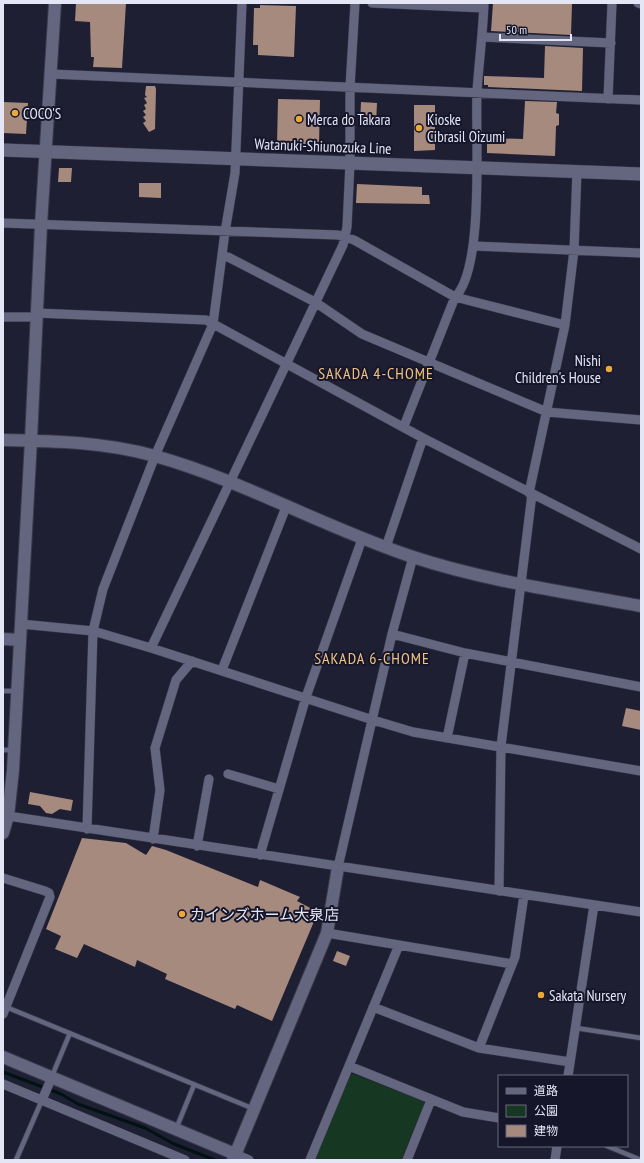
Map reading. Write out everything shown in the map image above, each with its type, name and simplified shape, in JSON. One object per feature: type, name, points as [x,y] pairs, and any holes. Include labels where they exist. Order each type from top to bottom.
[{"type":"main road","name":"Watanuki-Shiunozuka Line","points":[[3,150],[641,174]]},
{"type":"street","points":[[3,833],[8,816],[9,750],[17,691],[45,151],[56,3]]},
{"type":"street","points":[[87,829],[93,631],[103,589],[155,456],[213,324],[236,158],[242,3]]},
{"type":"street","points":[[151,648],[346,237],[350,163],[350,87],[355,3]]},
{"type":"street","points":[[372,3],[484,6],[477,92],[477,168],[474,246],[461,292],[455,297],[404,426]]},
{"type":"street","points":[[608,98],[612,3]]},
{"type":"street","points":[[482,37],[611,43]]},
{"type":"street","points":[[51,74],[641,100]]},
{"type":"street","points":[[499,891],[501,746],[531,493],[565,325],[574,250],[577,171]]},
{"type":"street","points":[[3,223],[346,237],[354,240],[455,297],[565,325]]},
{"type":"street","points":[[474,246],[641,253]]},
{"type":"street","points":[[223,257],[228,257],[315,302],[362,334],[430,361],[547,412],[641,420]]},
{"type":"street","points":[[3,317],[36,315],[206,320],[404,426],[422,438],[641,548]]},
{"type":"street","points":[[386,547],[422,438]]},
{"type":"street","points":[[3,440],[74,442],[104,445],[155,456],[230,482],[362,539],[413,557],[462,571],[521,584],[641,606]]},
{"type":"street","points":[[222,670],[286,507]]},
{"type":"street","points":[[260,855],[306,697],[362,539]]},
{"type":"street","points":[[234,1157],[327,934],[338,867],[392,634],[413,557]]},
{"type":"street","points":[[21,624],[93,631],[222,670],[372,720],[413,732],[641,771]]},
{"type":"street","points":[[392,634],[465,653],[641,687]]},
{"type":"street","points":[[3,639],[20,640]]},
{"type":"street","points":[[447,738],[465,653]]},
{"type":"street","points":[[153,839],[160,790],[155,748],[176,680],[192,661]]},
{"type":"street","points":[[228,774],[279,789]]},
{"type":"street","points":[[197,846],[209,778]]},
{"type":"street","points":[[8,816],[197,846],[641,912]]},
{"type":"street","points":[[3,878],[45,891],[50,894],[4,1010]]},
{"type":"street","points":[[479,1048],[512,964],[524,895]]},
{"type":"street","points":[[568,1075],[594,905]]},
{"type":"street","points":[[327,934],[512,964]]},
{"type":"street","points":[[310,1160],[399,945]]},
{"type":"street","points":[[373,1007],[479,1048],[570,1062]]},
{"type":"street","points":[[3,1057],[176,1129],[234,1157],[249,1160]]},
{"type":"street","points":[[349,1066],[464,1112],[498,1118]]},
{"type":"street","points":[[42,1100],[52,1077]]},
{"type":"street","points":[[3,1084],[185,1160]]},
{"type":"street","points":[[407,1160],[431,1100]]},
{"type":"street","points":[[555,1160],[557,1147]]},
{"type":"lane","points":[[3,691],[17,691]]},
{"type":"lane","points":[[4,1010],[70,1033],[254,1110]]},
{"type":"lane","points":[[576,1028],[641,1038]]},
{"type":"lane","points":[[52,1077],[70,1033]]},
{"type":"lane","points":[[176,1129],[194,1085]]},
{"type":"lane","points":[[16,1160],[42,1100]]},
{"type":"lane","points":[[609,1147],[641,1160]]},
{"type":"green space","points":[[353,1074],[423,1101],[424,1105],[401,1160],[315,1160],[350,1076]]},
{"type":"building","points":[[76,3],[126,3],[122,68],[93,67],[94,57],[91,57],[90,22],[75,21]]},
{"type":"building","points":[[493,3],[572,4],[571,35],[491,31]]},
{"type":"building","points":[[260,5],[296,6],[294,57],[258,55],[258,45],[253,45],[254,8],[260,8]]},
{"type":"building","points":[[545,46],[583,48],[582,91],[488,87],[488,85],[484,85],[484,76],[544,78]]},
{"type":"building","points":[[146,86],[155,86],[156,89],[155,129],[149,132],[143,123],[146,121],[143,117],[146,115],[143,111],[146,109],[144,105],[147,103],[144,98],[147,97],[145,95]]},
{"type":"building","points":[[278,99],[320,100],[319,145],[277,145]]},
{"type":"building","points":[[525,101],[557,102],[556,113],[559,114],[559,125],[556,126],[555,156],[487,153],[487,138],[523,139]]},
{"type":"building","points":[[3,102],[28,103],[26,134],[3,133]]},
{"type":"building","points":[[361,102],[377,103],[376,124],[374,124],[374,126],[360,124]]},
{"type":"building","points":[[414,105],[435,105],[435,150],[414,151]]},
{"type":"building","points":[[59,168],[72,168],[71,182],[58,182]]},
{"type":"building","points":[[139,183],[161,183],[161,198],[139,197]]},
{"type":"building","points":[[357,184],[422,187],[422,195],[429,195],[430,204],[356,203]]},
{"type":"building","points":[[626,708],[641,711],[641,730],[622,726]]},
{"type":"building","points":[[30,792],[73,800],[71,811],[60,809],[52,814],[46,813],[40,806],[28,804]]},
{"type":"building","points":[[82,838],[126,843],[146,855],[152,846],[166,850],[258,887],[260,880],[300,897],[297,901],[318,912],[272,1021],[237,1005],[235,1009],[165,979],[167,974],[137,960],[135,967],[84,944],[77,958],[55,949],[61,936],[46,929]]},
{"type":"building","points":[[337,951],[350,956],[346,966],[333,961]]},
{"type":"waterway","points":[[3,1072],[61,1094],[78,1104],[145,1128],[174,1144],[215,1160]]},
{"type":"place","name":"COCO'S","points":[[15,113]]},
{"type":"place","name":"Merca do Takara","points":[[299,119]]},
{"type":"place","name":"Kioske Cibrasil Oizumi","points":[[419,128]]},
{"type":"place","name":"Nishi Children's House","points":[[609,369]]},
{"type":"place","name":"カインズホーム大泉店","points":[[182,914]]},
{"type":"place","name":"Sakata Nursery","points":[[541,995]]},
{"type":"district","name":"SAKADA 4-CHOME","points":[[376,373]]},
{"type":"district","name":"SAKADA 6-CHOME","points":[[372,658]]}]
